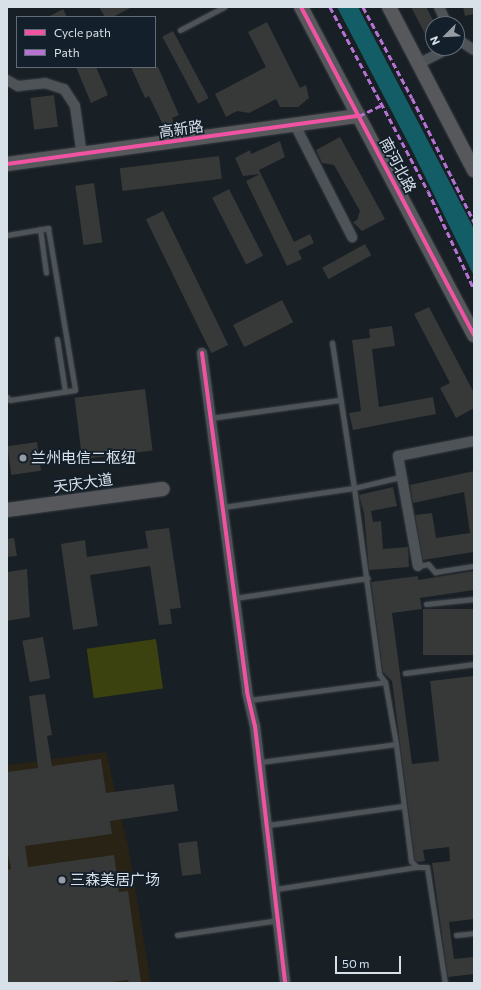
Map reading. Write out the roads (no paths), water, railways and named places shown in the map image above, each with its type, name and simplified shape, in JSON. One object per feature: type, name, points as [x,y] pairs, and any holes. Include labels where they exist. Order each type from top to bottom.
[{"type":"street","name":"南河北路","points":[[300,7],[474,335]]},
{"type":"street","points":[[389,7],[474,170]]},
{"type":"street","points":[[465,45],[474,50]]},
{"type":"street","points":[[418,64],[434,56]]},
{"type":"street","points":[[7,80],[18,86],[45,83],[64,90],[75,106],[82,156]]},
{"type":"street","name":"高新路","points":[[7,164],[82,156],[359,116]]},
{"type":"street","points":[[295,125],[352,237]]},
{"type":"street","points":[[202,353],[249,700],[260,762],[280,920],[285,983]]},
{"type":"street","points":[[418,566],[400,477],[398,456],[474,441]]},
{"type":"street","name":"天庆大道","points":[[7,510],[163,489]]},
{"type":"lane","points":[[180,30],[224,7]]},
{"type":"lane","points":[[7,235],[48,228],[75,390],[10,400],[7,397]]},
{"type":"lane","points":[[40,229],[46,273]]},
{"type":"lane","points":[[57,339],[65,391]]},
{"type":"lane","points":[[332,343],[339,400],[367,578],[379,674],[385,682],[396,744],[411,861],[417,867]]},
{"type":"lane","points":[[210,418],[339,400]]},
{"type":"lane","points":[[223,507],[354,488],[400,477]]},
{"type":"lane","points":[[418,566],[428,564],[435,572],[474,566]]},
{"type":"lane","points":[[235,598],[367,578]]},
{"type":"lane","points":[[426,604],[474,599]]},
{"type":"lane","points":[[405,673],[474,664]]},
{"type":"lane","points":[[249,700],[385,682]]},
{"type":"lane","points":[[260,762],[396,744]]},
{"type":"lane","points":[[268,825],[403,806]]},
{"type":"lane","points":[[276,889],[417,867],[427,867],[445,983]]},
{"type":"lane","points":[[177,936],[280,920]]},
{"type":"lane","points":[[456,935],[474,933]]},
{"type":"water","points":[[337,7],[358,7],[474,229],[474,276],[411,148]]},
{"type":"place","name":"兰州电信二枢纽","points":[[23,458]]},
{"type":"place","name":"三森美居广场","points":[[62,880]]}]
